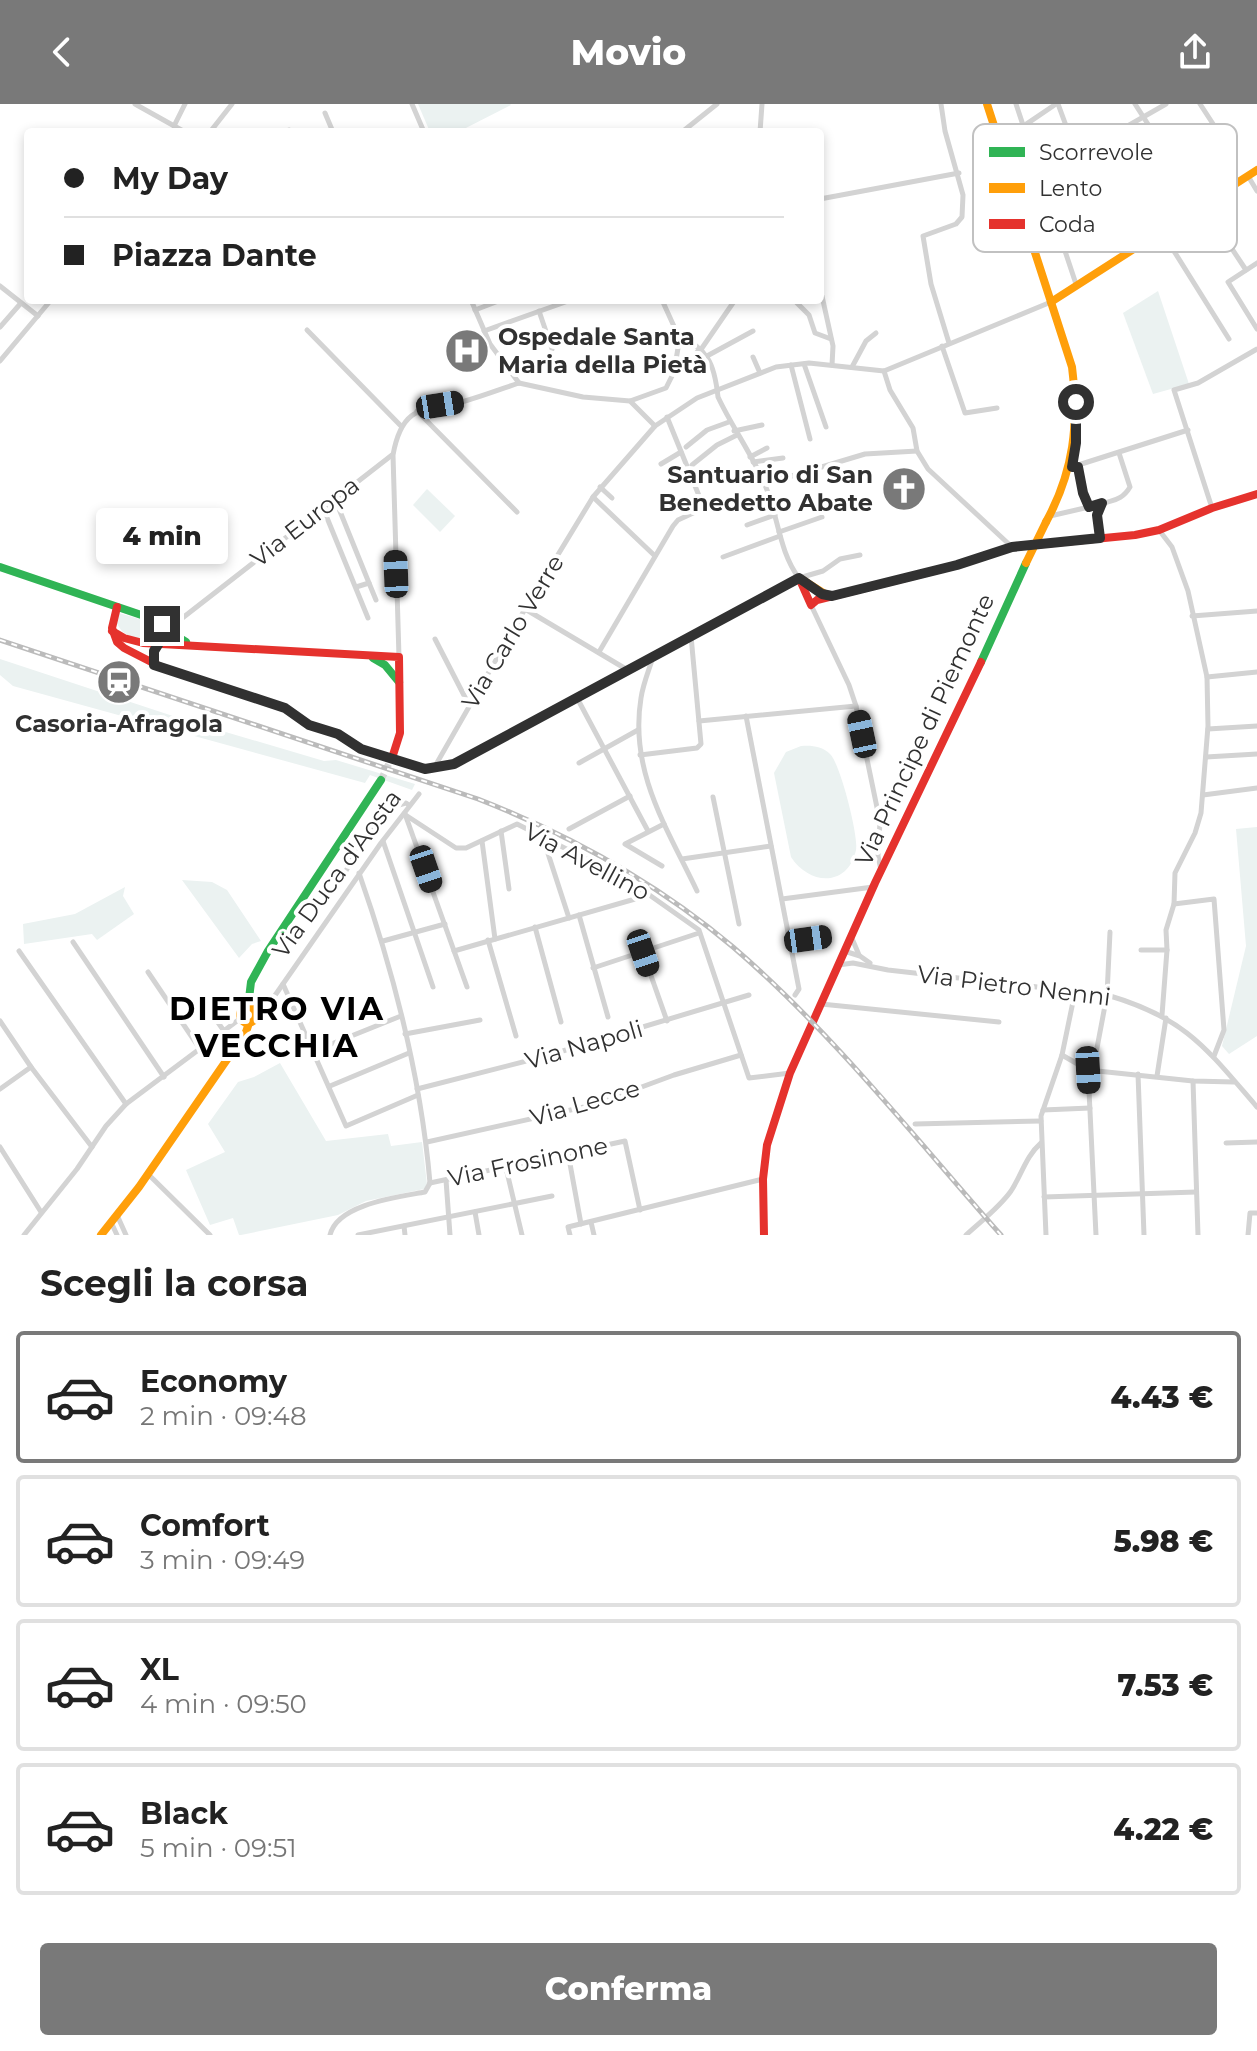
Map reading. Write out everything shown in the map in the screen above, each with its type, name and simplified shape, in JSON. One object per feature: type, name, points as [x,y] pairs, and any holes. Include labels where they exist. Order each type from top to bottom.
[{"type":"street","points":[[135,104],[178,128]]},
{"type":"street","points":[[174,126],[185,104]]},
{"type":"street","points":[[213,128],[232,104]]},
{"type":"street","points":[[412,104],[422,128]]},
{"type":"street","points":[[687,128],[717,104]]},
{"type":"street","points":[[760,128],[762,104]]},
{"type":"street","points":[[941,104],[945,131],[959,173],[963,195],[962,217],[956,224],[923,236],[931,284],[949,343]]},
{"type":"street","name":"Via Principe di Piemonte","points":[[987,104],[994,124]]},
{"type":"street","points":[[1016,104],[1021,124]]},
{"type":"street","points":[[1025,124],[1057,104],[1065,124]]},
{"type":"street","points":[[1135,104],[1148,124]]},
{"type":"street","points":[[1133,124],[1166,104]]},
{"type":"street","points":[[1200,104],[1213,124]]},
{"type":"street","points":[[325,113],[331,128]]},
{"type":"street","points":[[1237,183],[1257,170]]},
{"type":"street","points":[[824,198],[959,173]]},
{"type":"street","points":[[1248,176],[1257,191]]},
{"type":"street","name":"Via Principe di Piemonte","points":[[764,1235],[763,1179],[767,1145],[790,1073],[873,887],[953,725],[1026,563],[1075,467],[1072,367],[1035,252]]},
{"type":"street","points":[[1065,252],[1076,284]]},
{"type":"street","points":[[1012,547],[931,473],[917,451],[913,428],[890,390],[884,371],[1051,302],[1129,252]]},
{"type":"street","points":[[1175,252],[1229,339]]},
{"type":"street","points":[[1234,252],[1246,270]]},
{"type":"street","points":[[1257,263],[1228,282],[1257,329]]},
{"type":"street","points":[[0,286],[38,316]]},
{"type":"street","points":[[0,327],[21,303]]},
{"type":"street","points":[[0,361],[48,304]]},
{"type":"street","points":[[473,304],[490,344],[519,383]]},
{"type":"street","points":[[475,310],[491,304]]},
{"type":"street","points":[[484,331],[559,304]]},
{"type":"street","points":[[393,755],[400,733],[393,455],[401,426],[407,417],[417,411],[465,401],[519,383],[583,397],[630,401],[666,388],[674,372],[678,348],[677,333],[664,304]]},
{"type":"street","points":[[674,372],[702,348],[732,304]]},
{"type":"street","points":[[798,304],[809,315],[815,333],[831,339]]},
{"type":"street","points":[[824,304],[831,339],[832,365]]},
{"type":"street","points":[[539,311],[552,349]]},
{"type":"street","points":[[307,330],[401,426]]},
{"type":"street","points":[[707,356],[753,331]]},
{"type":"street","points":[[677,333],[702,348],[707,356],[729,422],[765,484],[794,571],[813,597],[849,685],[876,800],[881,870]]},
{"type":"street","points":[[852,367],[866,341],[876,333]]},
{"type":"street","points":[[942,346],[965,413],[997,408]]},
{"type":"street","points":[[1212,508],[1174,390],[1198,383],[1257,349]]},
{"type":"street","points":[[753,357],[760,373]]},
{"type":"street","points":[[804,364],[826,427]]},
{"type":"street","points":[[791,365],[810,439]]},
{"type":"street","name":"Via Carlo Verre","points":[[434,769],[593,497],[655,426],[717,390],[791,365],[832,365],[884,371]]},
{"type":"street","points":[[630,401],[655,426]]},
{"type":"street","points":[[417,411],[517,512]]},
{"type":"street","points":[[599,652],[678,520],[704,508],[684,450],[667,417]]},
{"type":"street","points":[[661,464],[684,450],[707,430],[729,422]]},
{"type":"street","points":[[676,483],[706,453],[736,433],[762,425]]},
{"type":"street","points":[[1089,507],[1075,467],[1188,430]]},
{"type":"street","points":[[751,460],[767,448]]},
{"type":"street","points":[[765,484],[865,454],[917,451]]},
{"type":"street","points":[[1048,519],[1102,503],[1129,490],[1119,453]]},
{"type":"street","name":"Via Europa","points":[[164,628],[393,455]]},
{"type":"street","points":[[751,460],[783,458]]},
{"type":"street","points":[[600,487],[612,498]]},
{"type":"street","points":[[813,597],[832,596],[957,565],[1012,547],[1159,530],[1257,494]]},
{"type":"street","points":[[593,497],[655,556]]},
{"type":"street","points":[[335,499],[376,600]]},
{"type":"street","points":[[1100,538],[1097,515],[1102,503]]},
{"type":"street","points":[[323,508],[368,618]]},
{"type":"street","points":[[747,525],[775,515]]},
{"type":"street","points":[[723,557],[822,517]]},
{"type":"street","points":[[1157,1076],[1164,1017],[1166,930],[1174,904],[1175,873],[1195,833],[1203,795],[1208,729],[1207,677],[1180,563],[1159,530]]},
{"type":"street","points":[[117,607],[112,631],[121,647],[154,665],[285,708],[309,725],[338,734],[361,749],[434,769],[454,764],[799,578],[823,571],[840,559],[860,555]]},
{"type":"street","points":[[0,567],[117,607],[195,645]]},
{"type":"street","points":[[356,587],[369,583]]},
{"type":"street","points":[[525,609],[627,670]]},
{"type":"street","points":[[1192,616],[1257,611]]},
{"type":"street","points":[[154,665],[152,657],[164,628]]},
{"type":"street","points":[[112,631],[135,642],[157,644],[399,657]]},
{"type":"street","points":[[640,755],[699,747],[701,744],[691,636]]},
{"type":"street","points":[[435,639],[469,705]]},
{"type":"street","points":[[375,657],[387,654],[398,645]]},
{"type":"street","points":[[375,657],[399,683]]},
{"type":"street","points":[[653,657],[641,697],[640,755],[648,789],[697,891]]},
{"type":"street","points":[[1207,677],[1257,672]]},
{"type":"street","points":[[576,696],[648,831]]},
{"type":"street","points":[[699,721],[856,706]]},
{"type":"street","points":[[746,716],[791,942],[799,989],[795,995]]},
{"type":"street","points":[[1208,729],[1257,726]]},
{"type":"street","points":[[579,763],[639,729]]},
{"type":"street","points":[[1206,757],[1257,754]]},
{"type":"street","points":[[252,1010],[251,982],[268,951],[381,780]]},
{"type":"street","points":[[1203,795],[1257,788]]},
{"type":"street","name":"Via Duca d'Aosta","points":[[101,1235],[148,1174],[246,1032],[241,1011],[269,1004],[359,873],[419,794]]},
{"type":"street","points":[[569,829],[630,796]]},
{"type":"street","points":[[713,797],[739,924]]},
{"type":"street","points":[[300,904],[317,904],[331,892],[346,873],[368,830],[394,807],[409,805]]},
{"type":"street","points":[[404,814],[467,987]]},
{"type":"street","name":"Via Avellino","points":[[404,814],[456,848],[466,848],[517,824],[593,861],[650,895],[699,933]]},
{"type":"street","points":[[662,866],[625,844],[664,824]]},
{"type":"street","points":[[501,831],[509,889]]},
{"type":"street","points":[[542,835],[569,918]]},
{"type":"street","points":[[880,840],[885,845],[894,845]]},
{"type":"street","points":[[383,841],[433,987]]},
{"type":"street","points":[[482,841],[492,940],[516,1036]]},
{"type":"street","points":[[682,859],[771,846]]},
{"type":"street","points":[[359,873],[383,941],[401,1016],[427,1142],[430,1183]]},
{"type":"street","points":[[782,899],[873,887]]},
{"type":"street","points":[[454,951],[650,895]]},
{"type":"street","points":[[1174,904],[1214,899],[1224,1030],[1214,1056]]},
{"type":"street","points":[[579,915],[608,1017]]},
{"type":"street","points":[[383,941],[445,924]]},
{"type":"street","points":[[535,927],[561,1022]]},
{"type":"street","points":[[1096,1235],[1090,1069],[1107,995],[1110,932]]},
{"type":"street","points":[[593,968],[699,933],[749,1078],[790,1073]]},
{"type":"street","points":[[851,936],[860,956]]},
{"type":"street","points":[[791,942],[825,937]]},
{"type":"street","points":[[73,942],[164,1077]]},
{"type":"street","points":[[1141,950],[1167,950]]},
{"type":"street","points":[[19,951],[126,1104]]},
{"type":"street","points":[[844,951],[860,956],[874,966]]},
{"type":"street","points":[[643,953],[667,1021]]},
{"type":"street","name":"Via Pietro Nenni","points":[[838,965],[853,963],[963,980],[1107,995],[1164,1017],[1198,1041],[1257,1107]]},
{"type":"street","points":[[148,972],[200,1049]]},
{"type":"street","points":[[283,984],[330,1086],[409,1053]]},
{"type":"street","points":[[1046,1235],[1041,1121],[1062,1055],[1075,992]]},
{"type":"street","name":"Via Napoli","points":[[330,1086],[346,1126],[417,1092],[749,995]]},
{"type":"street","points":[[205,1004],[224,1031]]},
{"type":"street","points":[[820,1004],[999,1022]]},
{"type":"street","name":"Via Duca d'Aosta","points":[[245,1020],[255,1018],[252,1010]]},
{"type":"street","points":[[314,1051],[401,1016]]},
{"type":"street","points":[[24,1235],[126,1104],[224,1031],[245,1020]]},
{"type":"street","points":[[405,1034],[480,1020]]},
{"type":"street","points":[[0,1021],[3,1034],[92,1147]]},
{"type":"street","name":"Via Lecce","points":[[427,1142],[584,1107],[741,1055]]},
{"type":"street","points":[[1062,1055],[1090,1069],[1193,1081],[1235,1082]]},
{"type":"street","points":[[0,1089],[31,1067]]},
{"type":"street","points":[[1138,1074],[1144,1235]]},
{"type":"street","points":[[1193,1081],[1198,1235]]},
{"type":"street","points":[[1043,1110],[1090,1108]]},
{"type":"street","points":[[915,1124],[1041,1121]]},
{"type":"street","name":"Via Frosinone","points":[[330,1235],[337,1222],[357,1209],[425,1192],[430,1183],[625,1141],[640,1210]]},
{"type":"street","points":[[966,1235],[1003,1200],[1028,1155],[1042,1142]]},
{"type":"street","points":[[1226,1143],[1257,1142]]},
{"type":"street","points":[[0,1147],[41,1212]]},
{"type":"street","points":[[568,1153],[581,1224]]},
{"type":"street","points":[[506,1168],[522,1235]]},
{"type":"street","points":[[148,1174],[210,1235]]},
{"type":"street","points":[[570,1235],[568,1227],[763,1179]]},
{"type":"street","points":[[446,1180],[450,1235]]},
{"type":"street","points":[[1044,1197],[1196,1192]]},
{"type":"street","points":[[358,1235],[552,1196]]},
{"type":"street","points":[[475,1212],[479,1235]]},
{"type":"street","points":[[1248,1235],[1253,1213]]},
{"type":"street","points":[[114,1218],[117,1235]]},
{"type":"street","points":[[114,1218],[126,1235]]},
{"type":"street","points":[[591,1222],[594,1235]]},
{"type":"street","points":[[404,1226],[405,1235]]},
{"type":"shaded area","points":[[418,104],[511,105],[466,128],[428,128]]},
{"type":"shaded area","points":[[1158,291],[1189,384],[1153,394],[1123,313]]},
{"type":"shaded area","points":[[427,489],[455,516],[440,532],[413,505]]},
{"type":"shaded area","points":[[119,613],[153,623],[155,634],[147,639],[128,635],[116,621]]},
{"type":"shaded area","points":[[0,659],[185,720],[415,784],[412,790],[370,775],[365,783],[13,686],[0,675]]},
{"type":"shaded area","points":[[801,746],[824,749],[830,754],[848,800],[856,850],[852,862],[837,876],[818,877],[808,873],[791,857],[774,773],[786,752]]},
{"type":"shaded area","points":[[1257,827],[1257,1036],[1229,1054],[1222,1046],[1246,946],[1236,829]]},
{"type":"shaded area","points":[[182,880],[212,882],[227,890],[261,941],[252,944],[239,958]]},
{"type":"shaded area","points":[[125,887],[123,896],[134,914],[97,940],[92,934],[24,944],[23,924],[75,914]]},
{"type":"shaded area","points":[[280,1063],[326,1141],[388,1134],[391,1146],[422,1142],[427,1184],[424,1189],[366,1201],[338,1215],[241,1235],[233,1218],[210,1225],[186,1170],[225,1152],[208,1124],[238,1082]]},
{"type":"tunnel","points":[[381,780],[393,755]]},
{"type":"railway","points":[[0,640],[478,799],[546,828],[612,862],[704,924],[769,979],[872,1086],[1001,1235]]},
{"type":"traffic: fast","points":[[981,662],[1026,563]]},
{"type":"traffic: fast","points":[[0,567],[159,621],[186,642]]},
{"type":"traffic: fast","points":[[154,665],[154,651],[167,630]]},
{"type":"traffic: fast","points":[[373,658],[385,665],[399,682]]},
{"type":"traffic: fast","points":[[248,1007],[251,982],[268,951],[381,780]]},
{"type":"traffic: slow","points":[[987,104],[993,124]]},
{"type":"traffic: slow","points":[[1237,183],[1257,170]]},
{"type":"traffic: slow","points":[[1035,252],[1072,367],[1075,408],[1068,466],[1046,522]]},
{"type":"traffic: slow","points":[[1051,302],[1129,252]]},
{"type":"traffic: slow","points":[[1026,563],[1046,522]]},
{"type":"traffic: slow","points":[[801,579],[828,596]]},
{"type":"traffic: slow","points":[[379,755],[406,763]]},
{"type":"traffic: slow","points":[[248,1007],[256,1015],[248,1023],[240,1015],[248,1007]]},
{"type":"traffic: slow","points":[[101,1235],[139,1187],[246,1032],[249,1023]]},
{"type":"traffic: jam","points":[[799,578],[811,605],[817,600],[957,565],[1012,547],[1159,530],[1257,494]]},
{"type":"traffic: jam","points":[[406,763],[425,769],[454,764],[799,578]]},
{"type":"traffic: jam","points":[[117,607],[112,628],[117,642],[124,648],[161,667],[285,708],[309,725],[338,734],[361,749],[379,755]]},
{"type":"traffic: jam","points":[[112,631],[143,643],[399,657],[400,733],[393,755]]},
{"type":"traffic: jam","points":[[764,1235],[763,1179],[767,1145],[790,1073],[875,883],[981,662]]},
{"type":"place","name":"Ospedale Santa Maria della Pietà","points":[[467,351]]},
{"type":"place","name":"Santuario di San Benedetto Abate","points":[[904,489]]},
{"type":"place","name":"Casoria-Afragola","points":[[119,682]]},
{"type":"district","name":"DIETRO VIA VECCHIA","points":[[277,1028]]},
{"type":"route","points":[[162,624],[167,630],[154,651],[154,665],[285,708],[309,725],[338,734],[361,749],[425,769],[442,768],[799,578],[822,594],[832,596],[957,565],[1012,547],[1100,538],[1097,515],[1102,503],[1089,507],[1078,467],[1072,467],[1076,443],[1076,402]]}]
